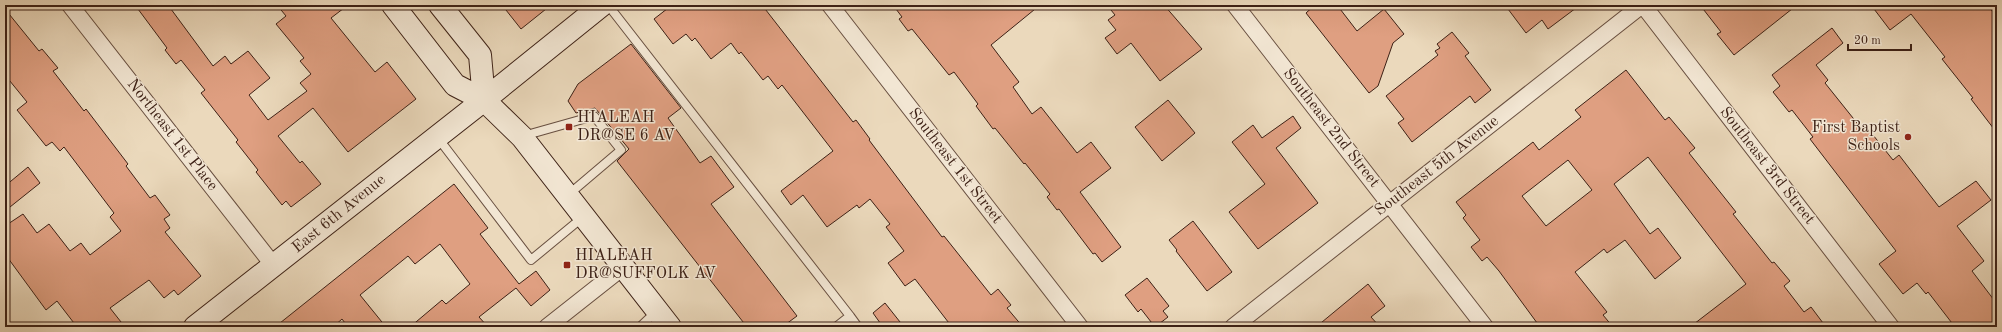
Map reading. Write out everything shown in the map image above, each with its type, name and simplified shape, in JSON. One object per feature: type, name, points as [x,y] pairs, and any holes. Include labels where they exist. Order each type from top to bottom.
[{"type":"main road","points":[[393,5],[455,85],[484,100],[522,137],[664,319]]},
{"type":"main road","points":[[440,5],[480,55],[484,100]]},
{"type":"main road","name":"East 6th Avenue","points":[[195,327],[274,266],[436,136],[484,100],[602,5]]},
{"type":"street","name":"Northeast 1st Place","points":[[70,5],[274,266]]},
{"type":"street","name":"Southeast 1st Street","points":[[830,5],[1080,327]]},
{"type":"street","name":"Southeast 2nd Street","points":[[1235,5],[1485,327]]},
{"type":"street","name":"Southeast 5th Avenue","points":[[1233,327],[1643,5]]},
{"type":"street","name":"Southeast 3rd Street","points":[[1643,5],[1891,327]]},
{"type":"street","points":[[547,327],[623,267]]},
{"type":"lane","points":[[608,5],[858,327]]},
{"type":"lane","points":[[522,137],[594,116],[621,150],[568,196]]},
{"type":"lane","points":[[436,136],[531,260],[584,217]]},
{"type":"lane","points":[[836,327],[850,316]]},
{"type":"lane","points":[[640,327],[664,319]]},
{"type":"building","points":[[135,5],[168,5],[213,66],[225,56],[231,64],[248,51],[270,78],[249,95],[268,120],[307,91],[300,83],[311,74],[300,61],[304,58],[276,24],[286,16],[277,5],[348,5],[331,18],[375,72],[387,62],[416,99],[348,152],[313,108],[278,136],[300,163],[302,161],[321,184],[291,207],[286,201],[282,205],[256,172],[258,170],[236,142],[238,140],[201,93],[205,90],[181,60],[176,64],[165,50],[167,48]]},
{"type":"building","points":[[502,5],[551,5],[521,29]]},
{"type":"building","points":[[672,5],[762,5],[853,122],[856,120],[870,139],[869,140],[942,237],[944,236],[991,295],[998,289],[1011,305],[1007,308],[1023,327],[952,327],[915,279],[905,286],[888,263],[904,251],[886,227],[890,224],[870,199],[859,208],[857,205],[827,227],[803,195],[791,205],[781,191],[833,151],[782,85],[778,89],[768,76],[763,80],[741,52],[739,54],[731,43],[711,59],[695,38],[692,41],[686,34],[673,44],[654,19]]},
{"type":"building","points":[[893,5],[1040,5],[991,45],[1019,82],[1013,87],[1032,114],[1041,107],[1077,153],[1091,142],[1111,168],[1080,192],[1121,247],[1102,262],[1095,253],[1093,254],[1059,209],[1057,210],[1047,197],[1050,194],[995,128],[993,129],[976,106],[978,104],[954,72],[949,75],[912,29],[908,31],[899,19],[902,17]]},
{"type":"building","points":[[1107,5],[1164,5],[1202,49],[1160,81],[1131,43],[1117,54],[1105,38],[1116,30],[1108,20],[1115,15]]},
{"type":"building","points":[[1315,5],[1337,5],[1357,31],[1384,9],[1404,34],[1393,43],[1378,86],[1369,93],[1306,13]]},
{"type":"building","points":[[1505,5],[1580,5],[1548,29],[1542,20],[1526,33]]},
{"type":"building","points":[[1700,5],[1797,5],[1734,55],[1717,34],[1721,32]]},
{"type":"building","points":[[1871,5],[1987,5],[1997,17],[1997,133],[1971,99],[1973,98],[1942,59],[1945,57],[1911,14],[1890,30]]},
{"type":"building","points":[[5,9],[39,51],[42,49],[58,68],[53,71],[84,111],[86,109],[128,164],[126,166],[150,198],[155,195],[170,215],[164,219],[170,228],[165,232],[201,276],[178,295],[174,290],[164,298],[149,280],[110,308],[125,327],[77,327],[57,301],[46,310],[5,254],[5,226],[23,214],[37,233],[49,224],[70,251],[81,243],[90,255],[121,231],[110,217],[114,213],[64,147],[60,151],[52,142],[46,146],[17,110],[27,102],[5,75]]},
{"type":"building","points":[[1832,28],[1843,43],[1816,65],[1828,80],[1825,83],[1861,128],[1865,125],[1893,160],[1899,155],[1939,207],[1976,181],[1991,200],[1957,226],[1984,261],[1972,271],[1997,304],[1997,327],[1955,327],[1928,292],[1926,294],[1917,283],[1903,294],[1879,264],[1896,251],[1810,139],[1813,137],[1792,110],[1789,112],[1773,92],[1780,86],[1772,75]]},
{"type":"building","points":[[1452,32],[1469,53],[1465,56],[1491,90],[1475,103],[1470,96],[1412,142],[1398,123],[1404,119],[1386,96],[1438,55],[1435,51],[1440,48],[1437,44]]},
{"type":"building","points":[[631,44],[681,108],[668,118],[700,163],[711,156],[734,187],[711,204],[797,316],[782,327],[747,327],[617,161],[629,149],[595,108],[576,113],[568,101],[578,84]]},
{"type":"building","points":[[1626,70],[1665,120],[1669,117],[1695,148],[1689,153],[1736,212],[1733,214],[1772,263],[1774,262],[1790,281],[1784,286],[1804,312],[1811,307],[1826,327],[1690,327],[1746,284],[1648,157],[1614,184],[1650,234],[1658,228],[1681,258],[1655,279],[1625,240],[1607,253],[1604,249],[1575,272],[1607,312],[1603,315],[1613,327],[1540,327],[1487,257],[1482,261],[1471,247],[1480,240],[1463,218],[1466,215],[1456,202],[1533,142],[1539,150],[1581,117],[1575,110]],"holes":[[[1568,160],[1592,190],[1546,226],[1522,196]]]},
{"type":"building","points":[[1168,100],[1195,133],[1162,161],[1135,127]]},
{"type":"building","points":[[1293,116],[1301,128],[1276,148],[1318,203],[1258,249],[1229,212],[1265,184],[1232,142],[1253,125],[1262,138]]},
{"type":"building","points":[[28,167],[40,183],[5,211],[5,186]]},
{"type":"building","points":[[454,184],[488,228],[480,234],[519,284],[536,271],[550,290],[531,306],[516,288],[479,317],[488,327],[410,327],[442,300],[446,304],[470,284],[440,244],[415,264],[408,256],[360,295],[386,327],[348,327],[342,319],[333,327],[275,327]]},
{"type":"building","points":[[1193,221],[1232,272],[1207,291],[1169,240]]},
{"type":"building","points":[[1147,278],[1169,306],[1163,311],[1168,317],[1155,327],[1141,309],[1138,312],[1125,295]]},
{"type":"building","points":[[1368,284],[1385,306],[1371,317],[1380,327],[1316,327]]},
{"type":"building","points":[[885,303],[904,327],[883,327],[873,313]]},
{"type":"place","name":"HIALEAH DR@SE 6 AV","points":[[569,127]]},
{"type":"place","name":"First Baptist Schools","points":[[1908,137]]},
{"type":"place","name":"HIALEAH DR@SUFFOLK AV","points":[[567,265]]}]
